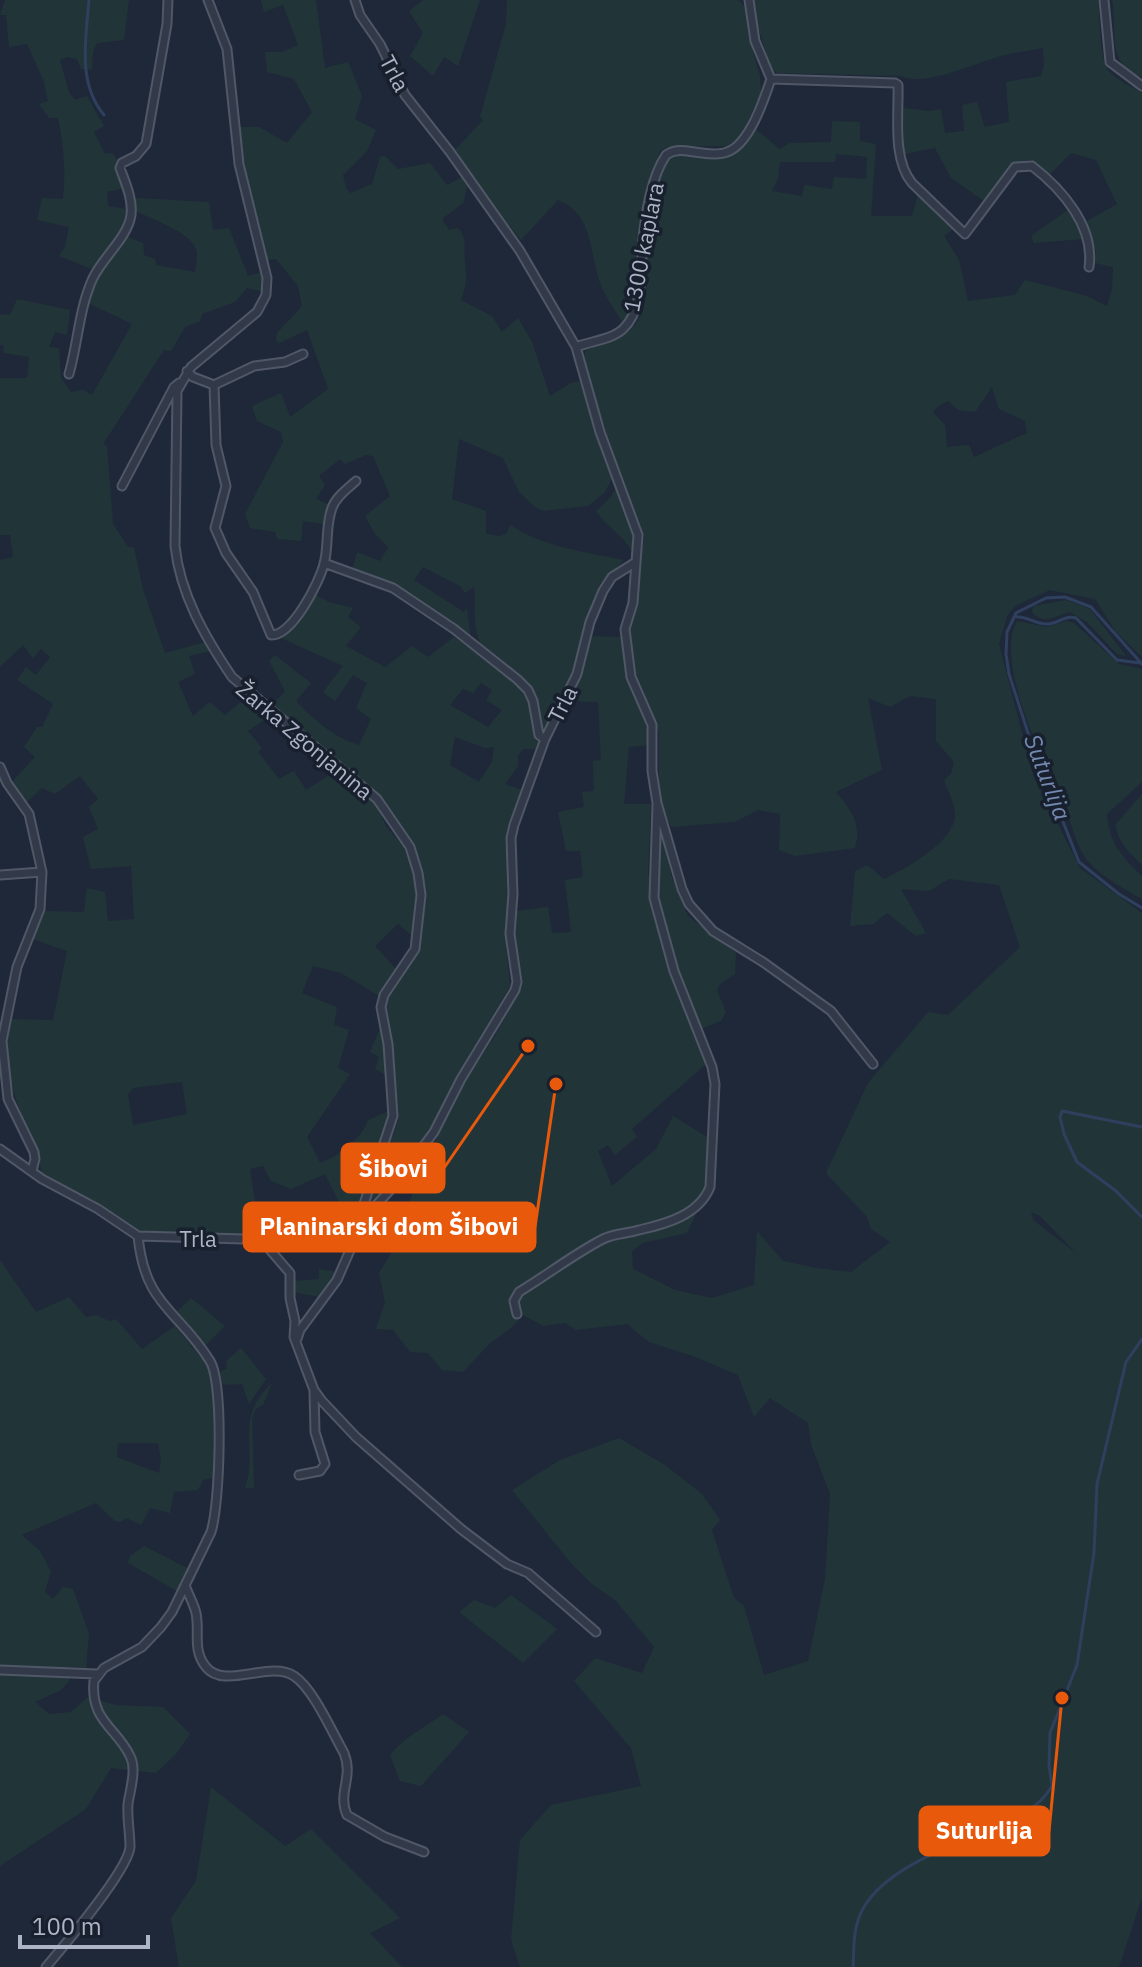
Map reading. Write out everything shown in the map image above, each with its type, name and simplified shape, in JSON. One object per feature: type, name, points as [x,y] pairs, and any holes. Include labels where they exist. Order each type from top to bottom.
[{"type":"street","points":[[69,374],[89,288],[131,216],[120,165],[136,156],[146,144],[167,24],[168,0]]},
{"type":"street","name":"Žarka Zgonjanina","points":[[208,0],[227,49],[239,164],[267,286],[257,312],[187,371],[181,382],[176,403],[175,546],[180,576],[215,651],[238,684],[377,799],[410,847],[421,895],[415,949],[384,995],[381,1007],[388,1044],[393,1116],[358,1222],[358,1232],[337,1280],[300,1330],[296,1342]]},
{"type":"street","name":"Trla","points":[[138,1236],[215,1237],[284,1246],[313,1241],[358,1222],[392,1188],[434,1132],[461,1079],[515,990],[517,982],[510,946],[513,894],[511,838],[545,739],[577,674],[590,622],[603,591],[612,577],[636,562],[638,535],[600,432],[576,347],[520,251],[405,95],[380,44],[360,15],[355,0]]},
{"type":"street","points":[[749,0],[755,41],[771,79],[898,85],[901,161],[905,174],[965,234],[1015,167],[1032,166],[1046,177],[1080,220],[1090,246],[1089,267]]},
{"type":"street","points":[[1104,0],[1110,62],[1142,86]]},
{"type":"street","name":"1300 kaplara","points":[[576,347],[610,336],[630,321],[639,293],[643,236],[654,182],[666,155],[678,150],[705,153],[730,151],[749,130],[771,79]]},
{"type":"street","points":[[187,371],[193,377],[214,385],[254,366],[285,362],[303,354]]},
{"type":"street","points":[[122,486],[137,452],[174,387],[181,382]]},
{"type":"street","points":[[214,385],[216,445],[226,486],[215,528],[226,553],[253,592],[271,635],[282,632],[300,611],[324,563],[331,509],[356,481]]},
{"type":"street","points":[[636,562],[633,603],[625,629],[631,677],[652,725],[652,771],[657,803],[682,889],[695,914],[713,931],[831,1011],[873,1064]]},
{"type":"street","points":[[324,563],[393,588],[454,629],[507,671],[528,690],[539,735],[545,739]]},
{"type":"street","points":[[0,767],[29,814],[42,872],[40,909],[17,967],[2,1041],[8,1099],[34,1152],[32,1171]]},
{"type":"street","points":[[517,1314],[514,1301],[519,1292],[617,1233],[638,1231],[696,1209],[705,1201],[710,1187],[715,1084],[712,1067],[674,971],[654,898],[657,803]]},
{"type":"street","points":[[0,875],[42,872]]},
{"type":"street","points":[[0,1149],[138,1236],[141,1261],[150,1287],[207,1356],[217,1380],[219,1399],[215,1519],[172,1612],[148,1642],[97,1674],[0,1670]]},
{"type":"street","points":[[265,1244],[290,1273],[296,1342],[314,1390],[322,1401],[356,1437],[461,1529],[507,1564],[528,1573],[596,1632]]},
{"type":"street","points":[[299,1475],[320,1471],[325,1464],[315,1432],[314,1390]]},
{"type":"street","points":[[185,1585],[196,1614],[197,1645],[210,1672],[222,1676],[283,1671],[293,1675],[304,1685],[349,1765],[343,1799],[347,1815],[385,1837],[424,1852]]},
{"type":"street","points":[[46,1967],[107,1889],[130,1849],[128,1806],[132,1758],[105,1726],[94,1695],[97,1674]]},
{"type":"green space","points":[[5,0],[129,0],[124,40],[97,43],[93,51],[92,70],[81,69],[77,59],[67,57],[60,60],[69,92],[75,100],[87,96],[104,126],[94,132],[105,154],[112,153],[119,162],[115,165],[123,188],[107,192],[108,206],[127,209],[120,233],[92,269],[59,256],[65,247],[69,227],[37,220],[42,198],[63,199],[62,139],[58,118],[49,118],[39,104],[48,101],[43,79],[27,44],[9,47],[6,15],[0,15]]},
{"type":"green space","points":[[261,0],[316,0],[325,68],[348,62],[362,96],[355,119],[376,130],[367,151],[343,175],[350,193],[372,184],[380,157],[385,156],[398,169],[430,163],[447,185],[462,177],[467,187],[463,203],[442,219],[449,230],[458,228],[464,240],[466,280],[461,300],[492,316],[502,332],[518,318],[532,342],[550,396],[580,381],[612,478],[605,492],[588,506],[543,511],[519,492],[503,458],[459,439],[452,499],[486,511],[486,534],[506,534],[510,525],[551,544],[624,560],[600,584],[586,622],[573,674],[542,733],[536,696],[531,686],[482,647],[476,625],[474,587],[465,593],[460,586],[423,567],[414,580],[464,612],[467,608],[471,640],[394,583],[352,571],[357,552],[380,561],[388,547],[375,534],[365,516],[390,496],[373,456],[366,455],[345,464],[340,459],[319,476],[325,485],[316,499],[330,505],[323,524],[303,521],[301,541],[277,539],[275,532],[250,528],[245,514],[283,442],[281,432],[257,421],[252,406],[281,393],[290,417],[328,389],[307,330],[279,343],[276,340],[277,333],[302,306],[298,286],[276,259],[267,260],[254,222],[239,127],[259,127],[287,143],[312,112],[294,79],[267,72],[265,52],[282,52],[298,45],[283,5],[264,12]]},
{"type":"green space","points":[[423,0],[480,0],[458,66],[444,57],[433,76],[410,56],[423,33],[409,11]]},
{"type":"green space","points":[[507,0],[738,0],[745,7],[761,94],[740,137],[727,146],[667,147],[660,151],[647,191],[633,293],[622,322],[598,278],[585,227],[571,207],[558,200],[521,240],[483,194],[455,150],[483,120],[480,117],[506,24]]},
{"type":"green space","points":[[753,0],[1098,0],[1106,65],[1116,77],[1142,93],[1142,657],[1116,632],[1095,599],[1050,590],[1015,606],[1007,616],[999,644],[1033,775],[1080,868],[1142,913],[1142,1897],[1119,1967],[520,1967],[511,1940],[520,1840],[551,1805],[641,1786],[631,1748],[574,1681],[595,1658],[642,1673],[654,1647],[615,1600],[593,1585],[570,1562],[512,1490],[560,1460],[619,1438],[665,1465],[702,1494],[720,1520],[712,1530],[734,1598],[744,1606],[764,1675],[808,1661],[825,1579],[830,1494],[811,1444],[808,1423],[770,1398],[754,1417],[738,1375],[649,1342],[627,1324],[576,1330],[565,1323],[543,1326],[523,1315],[463,1372],[442,1370],[428,1353],[410,1352],[393,1330],[376,1329],[385,1302],[379,1273],[398,1242],[402,1218],[441,1129],[470,1073],[520,990],[514,942],[517,911],[548,907],[552,933],[571,932],[565,880],[583,877],[580,851],[566,851],[558,812],[584,807],[582,792],[594,791],[593,761],[601,760],[598,702],[568,701],[585,664],[592,636],[623,637],[628,677],[645,721],[649,745],[629,747],[624,804],[651,804],[648,871],[652,899],[670,972],[706,1064],[632,1129],[637,1137],[615,1155],[608,1145],[598,1151],[612,1186],[656,1149],[673,1116],[707,1137],[707,1191],[687,1233],[643,1243],[632,1251],[633,1269],[675,1290],[712,1298],[754,1285],[757,1231],[783,1261],[851,1272],[890,1242],[871,1229],[867,1217],[826,1173],[868,1083],[928,1012],[948,1015],[1020,947],[999,885],[949,879],[929,891],[901,889],[926,933],[916,936],[887,913],[873,924],[850,926],[855,871],[867,865],[884,879],[926,854],[952,827],[954,808],[944,780],[951,774],[954,762],[936,741],[936,699],[910,696],[890,707],[868,698],[882,770],[836,792],[854,818],[857,832],[855,848],[795,856],[779,850],[780,814],[758,810],[735,822],[671,827],[659,799],[659,732],[638,683],[627,630],[634,608],[644,537],[616,462],[584,355],[588,347],[624,335],[642,312],[650,222],[665,164],[679,156],[732,154],[743,147],[754,128],[780,149],[790,143],[831,142],[832,121],[860,122],[860,141],[876,144],[871,216],[912,216],[918,194],[954,228],[944,236],[959,260],[968,301],[1015,295],[1025,280],[1087,296],[1107,306],[1112,289],[1113,267],[1095,263],[1096,251],[1085,222],[1117,204],[1096,160],[1071,153],[1049,175],[1031,160],[1017,162],[984,201],[951,178],[935,148],[904,154],[903,108],[941,109],[945,133],[964,131],[962,105],[977,102],[985,127],[1009,122],[1006,82],[1041,76],[1043,48],[1005,55],[924,79],[777,73],[771,68],[754,14]],"holes":[[[836,154],[867,157],[866,179],[834,177],[832,189],[804,185],[802,196],[772,191],[778,179],[780,162],[835,162]],[[992,387],[999,409],[1025,421],[1027,433],[974,457],[969,445],[947,447],[945,425],[933,412],[948,401],[958,410],[975,412]],[[1031,1212],[1040,1216],[1076,1253],[1033,1220]]]},
{"type":"green space","points":[[1112,0],[1142,0],[1142,77],[1130,71],[1118,55]]},
{"type":"green space","points":[[135,198],[209,202],[213,230],[229,228],[248,276],[263,272],[261,291],[247,288],[235,302],[202,314],[200,321],[185,327],[171,351],[164,350],[103,444],[107,446],[113,524],[128,547],[134,547],[143,589],[165,653],[206,642],[211,651],[189,656],[195,674],[178,682],[193,716],[210,702],[225,715],[247,697],[270,716],[248,731],[262,748],[258,752],[279,779],[294,771],[306,790],[337,770],[374,800],[386,826],[405,849],[415,876],[415,938],[398,924],[375,946],[398,971],[379,996],[341,973],[313,966],[302,993],[337,1007],[334,1025],[349,1030],[338,1068],[350,1074],[307,1137],[320,1163],[348,1146],[368,1120],[389,1111],[389,1121],[355,1213],[348,1220],[325,1174],[291,1189],[271,1181],[263,1166],[250,1169],[264,1239],[226,1234],[143,1233],[102,1205],[43,1175],[38,1154],[17,1103],[7,1055],[10,1019],[53,1020],[67,951],[32,939],[44,911],[84,912],[87,888],[105,892],[108,921],[134,919],[131,866],[91,869],[83,837],[98,829],[89,807],[98,799],[80,776],[55,794],[42,788],[26,803],[11,783],[35,757],[24,747],[37,727],[42,727],[53,704],[17,680],[26,667],[36,675],[50,657],[41,649],[33,658],[23,645],[0,667],[0,560],[13,557],[10,535],[0,535],[0,378],[27,378],[29,357],[3,353],[0,314],[10,315],[17,299],[70,310],[67,335],[55,332],[49,347],[59,348],[61,378],[71,392],[83,390],[92,395],[132,324],[88,303],[96,279],[125,236],[143,243],[144,255],[155,259],[156,265],[195,272],[197,253],[189,239],[136,211]],"holes":[[[182,1082],[187,1114],[133,1125],[128,1094],[133,1088]]]},
{"type":"green space","points":[[1069,209],[1083,239],[1034,243],[1031,236]]},
{"type":"green space","points":[[615,489],[624,501],[630,518],[634,537],[632,552],[596,511]]},
{"type":"green space","points":[[314,594],[329,602],[353,608],[348,617],[361,627],[346,646],[385,667],[412,646],[428,657],[454,637],[480,654],[522,690],[530,704],[539,742],[537,749],[523,749],[518,756],[518,766],[505,784],[525,791],[515,807],[506,833],[509,878],[506,945],[510,986],[430,1129],[372,1207],[367,1204],[399,1119],[392,1036],[385,1003],[416,955],[425,908],[425,887],[415,847],[382,798],[303,731],[270,708],[285,691],[269,661],[275,655],[311,683],[296,701],[333,733],[359,745],[371,719],[356,708],[367,683],[353,675],[335,701],[323,692],[343,666],[281,638],[307,609]],"holes":[[[481,683],[492,690],[486,700],[502,710],[488,727],[450,705],[463,689],[473,693]],[[455,737],[485,748],[494,747],[492,762],[479,782],[450,765]]]},
{"type":"green space","points":[[1066,600],[1090,609],[1126,656],[1117,654],[1087,622],[1070,612],[1046,619],[1032,613],[1033,606]]},
{"type":"green space","points":[[1017,621],[1047,627],[1067,621],[1074,623],[1119,664],[1142,669],[1142,782],[1107,814],[1110,833],[1118,849],[1142,876],[1142,899],[1094,867],[1078,845],[1017,689],[1011,640]]},
{"type":"green space","points":[[1142,794],[1142,865],[1122,842],[1116,824]]},
{"type":"green space","points":[[660,838],[665,839],[671,875],[688,916],[736,953],[735,974],[720,984],[717,990],[726,1012],[721,1021],[701,1029],[677,965],[660,903],[657,879]]},
{"type":"green space","points":[[381,1026],[386,1043],[388,1076],[375,1069],[379,1057],[370,1052]]},
{"type":"green space","points":[[0,1260],[36,1312],[69,1297],[86,1317],[97,1315],[109,1321],[116,1319],[142,1349],[175,1326],[210,1373],[215,1398],[215,1477],[203,1480],[198,1490],[174,1492],[170,1513],[150,1508],[141,1525],[127,1518],[115,1521],[96,1503],[22,1535],[40,1551],[51,1571],[45,1592],[53,1599],[63,1587],[73,1589],[89,1634],[86,1668],[70,1667],[69,1681],[61,1690],[35,1702],[49,1714],[71,1712],[88,1697],[116,1705],[163,1707],[190,1734],[176,1754],[156,1773],[111,1768],[86,1809],[0,1866]],"holes":[[[118,1443],[158,1443],[161,1460],[159,1473],[117,1457]]]},
{"type":"green space","points":[[319,1269],[337,1272],[320,1297],[293,1292],[295,1281],[319,1279]]},
{"type":"green space","points":[[191,1298],[225,1326],[205,1346],[175,1313]]},
{"type":"green space","points":[[241,1348],[266,1379],[249,1404],[242,1384],[223,1385],[220,1372],[227,1368],[226,1361]]},
{"type":"green space","points":[[272,1383],[263,1405],[256,1409],[252,1418],[254,1488],[245,1488],[249,1474],[249,1434],[253,1409]]},
{"type":"green space","points":[[144,1546],[187,1568],[177,1591],[128,1563],[130,1556]]},
{"type":"green space","points":[[511,1595],[557,1629],[523,1663],[459,1612],[474,1600],[495,1608]]},
{"type":"green space","points":[[443,1714],[469,1732],[421,1786],[400,1781],[390,1755],[408,1738]]},
{"type":"green space","points":[[211,1787],[285,1846],[311,1829],[400,1918],[370,1933],[402,1967],[179,1967],[171,1918],[196,1881]]},
{"type":"waterway","points":[[89,0],[85,60],[90,89],[104,115]]},
{"type":"waterway","name":"Suturlija","points":[[1142,664],[1091,607],[1065,597],[1046,598],[1016,613],[1007,632],[1009,674],[1029,736],[1079,862],[1142,908]]},
{"type":"waterway","name":"Suturlija","points":[[1014,617],[1049,624],[1076,618],[1117,660],[1140,663]]},
{"type":"waterway","name":"Suturlija","points":[[1142,1127],[1062,1111],[1060,1117],[1077,1162],[1116,1191],[1142,1217]]},
{"type":"waterway","name":"Suturlija","points":[[853,1967],[857,1924],[865,1906],[878,1889],[916,1862],[1029,1810],[1052,1786],[1050,1733],[1077,1665],[1094,1553],[1097,1484],[1126,1362],[1142,1339]]},
{"type":"place","name":"Šibovi","points":[[528,1046]]},
{"type":"place","name":"Planinarski dom Šibovi","points":[[556,1084]]},
{"type":"place","name":"Suturlija","points":[[1062,1698]]}]
